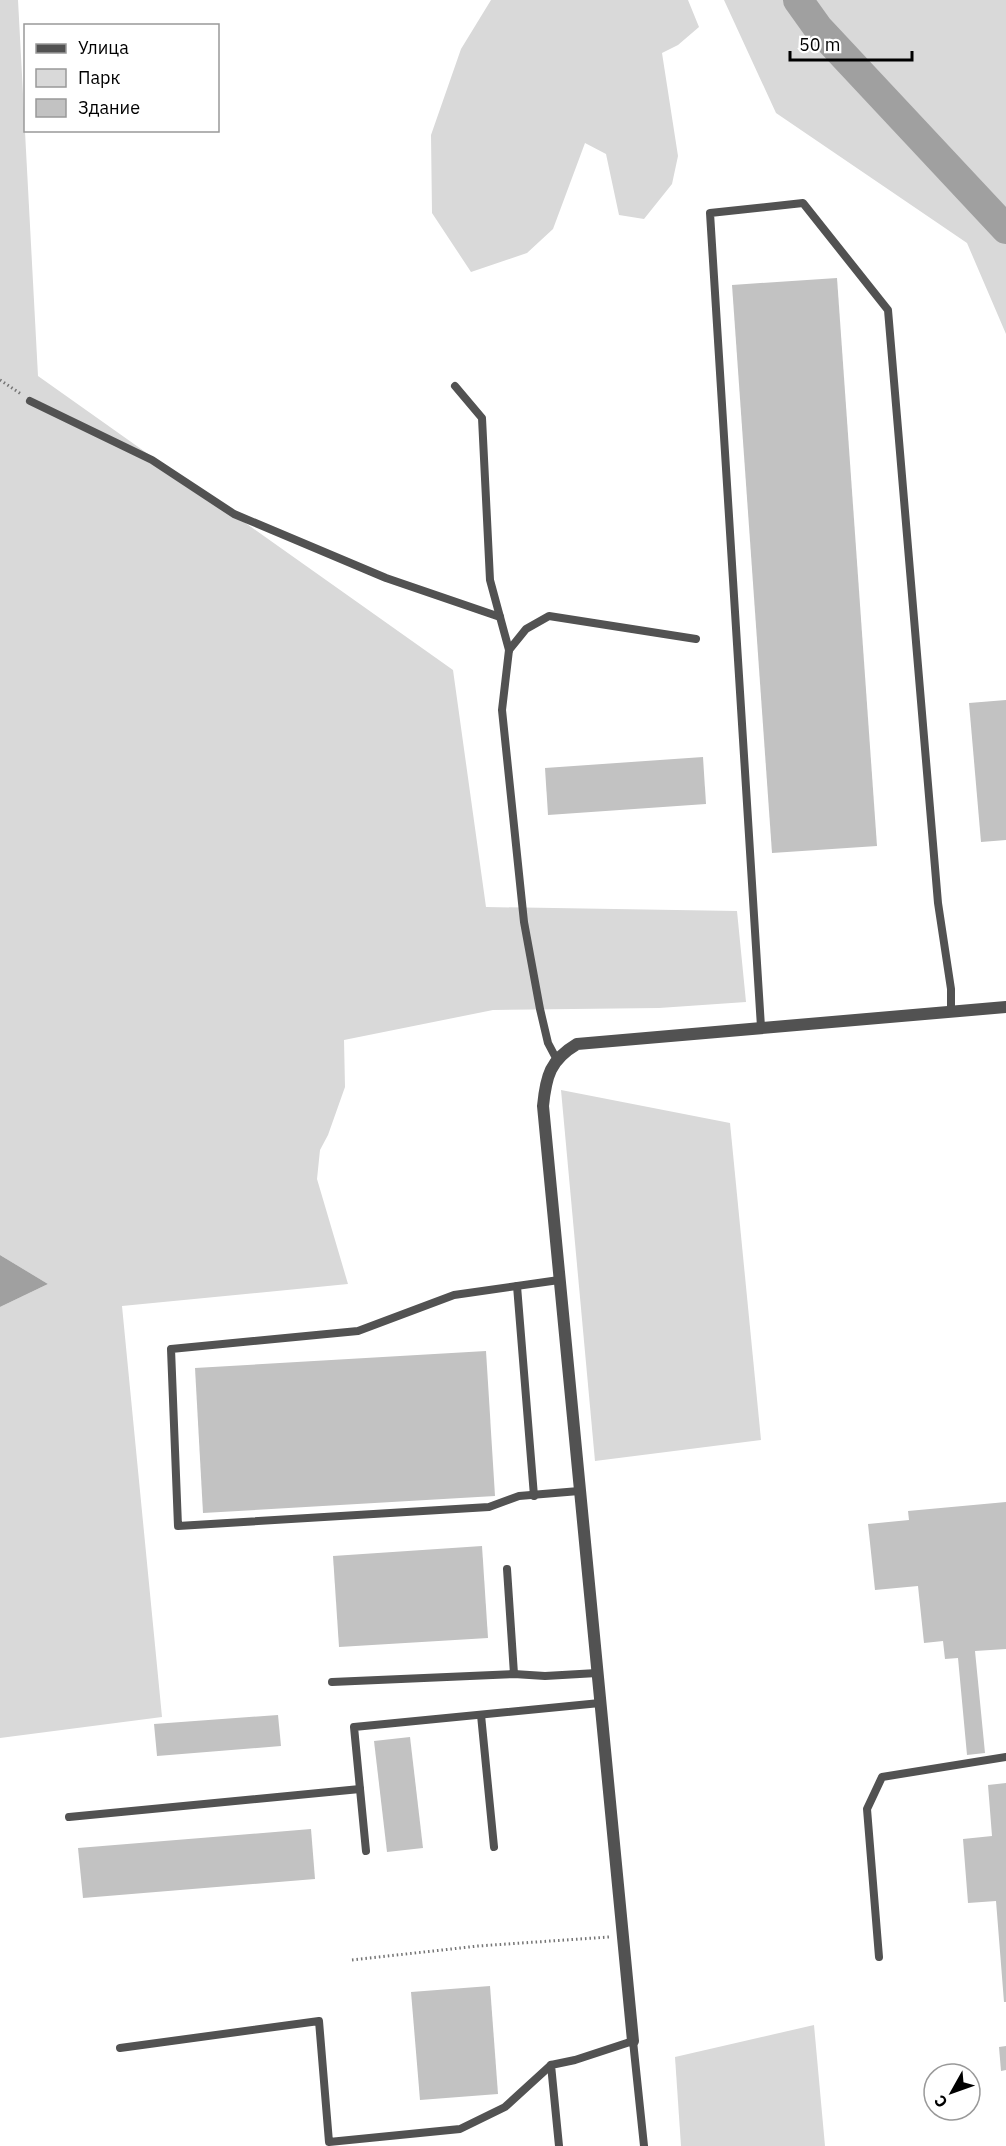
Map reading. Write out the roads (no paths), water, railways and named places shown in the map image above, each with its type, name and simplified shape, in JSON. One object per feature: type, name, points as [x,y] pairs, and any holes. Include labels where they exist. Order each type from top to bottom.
[{"type":"street","points":[[633,2041],[543,1106],[545,1084],[557,1060],[564,1052],[577,1044],[1006,1007]]},
{"type":"lane","points":[[761,1027],[710,213],[803,203],[888,310],[938,903],[951,989],[951,1011]]},
{"type":"lane","points":[[455,386],[482,418],[490,580],[509,650],[502,710],[524,922],[548,1043],[557,1060]]},
{"type":"lane","points":[[30,401],[152,460],[234,514],[386,578],[500,617]]},
{"type":"lane","points":[[509,650],[526,629],[549,616],[696,639]]},
{"type":"lane","points":[[559,1280],[454,1295],[358,1331],[171,1349],[178,1526],[489,1507],[519,1496],[579,1491]]},
{"type":"lane","points":[[518,1286],[534,1496]]},
{"type":"lane","points":[[507,1569],[514,1674]]},
{"type":"lane","points":[[332,1682],[514,1674],[544,1676],[597,1673]]},
{"type":"lane","points":[[366,1851],[354,1727],[600,1703]]},
{"type":"lane","points":[[481,1714],[494,1847]]},
{"type":"lane","points":[[879,1958],[867,1809],[882,1777],[1006,1757]]},
{"type":"lane","points":[[69,1817],[360,1789]]},
{"type":"lane","points":[[120,2048],[319,2021],[329,2142],[460,2129],[505,2107],[551,2065],[575,2060],[633,2041],[644,2146]]},
{"type":"lane","points":[[551,2065],[559,2146]]},
{"type":"waterway","points":[[798,0],[818,28],[1006,229]]}]
